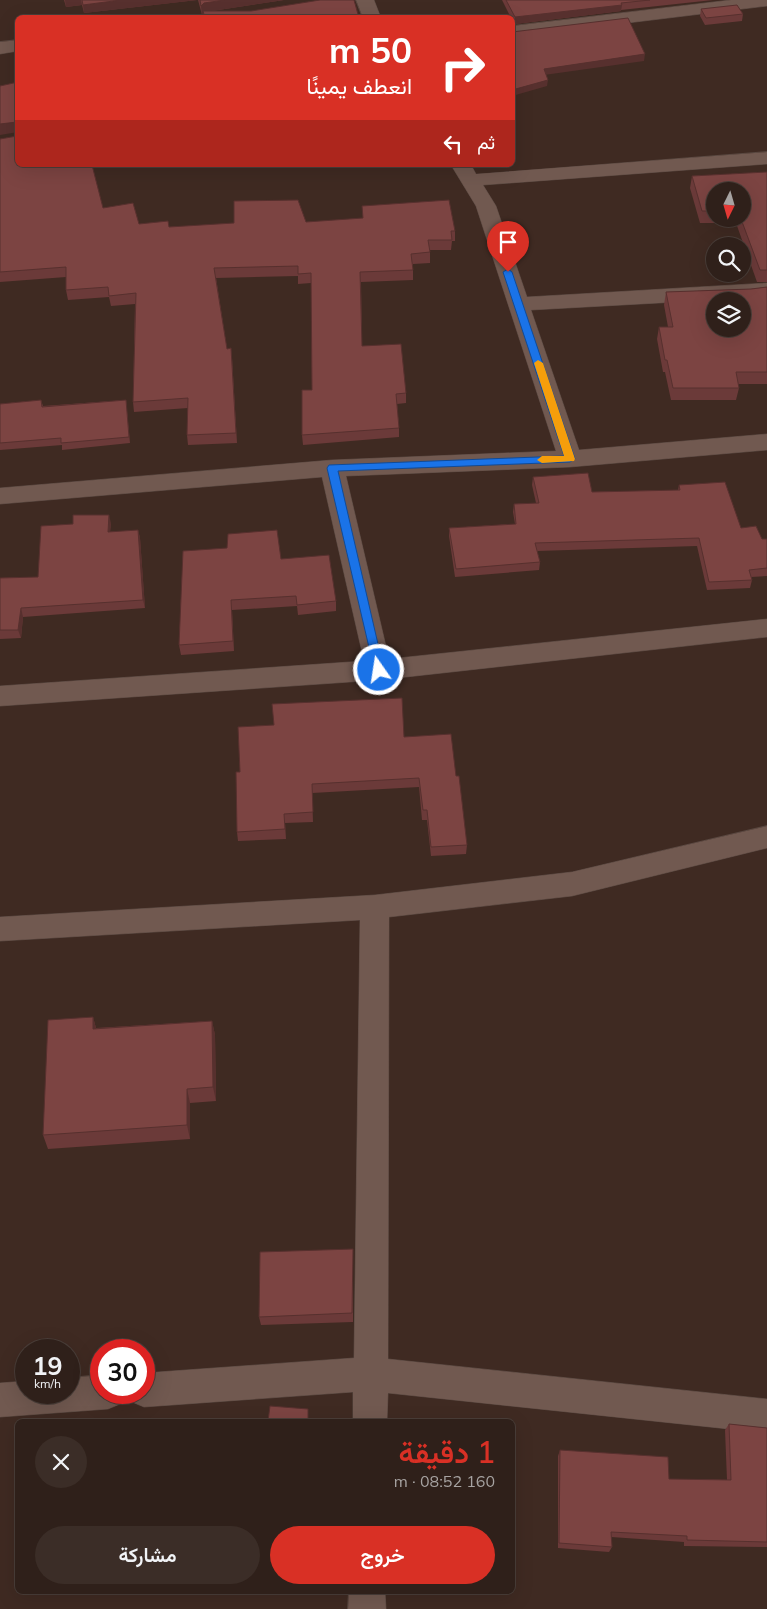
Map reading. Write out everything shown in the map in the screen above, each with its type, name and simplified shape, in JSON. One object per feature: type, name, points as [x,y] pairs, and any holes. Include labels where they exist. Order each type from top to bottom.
[{"type":"street","points":[[365,0],[371,15]]},
{"type":"street","points":[[515,32],[767,1]]},
{"type":"street","points":[[0,48],[15,46]]},
{"type":"street","points":[[570,459],[486,206],[466,173],[767,158]]},
{"type":"street","points":[[519,304],[767,290]]},
{"type":"street","points":[[0,496],[332,468],[570,459],[767,442]]},
{"type":"street","points":[[332,468],[379,670]]},
{"type":"street","points":[[0,696],[379,670],[767,628]]},
{"type":"street","points":[[0,929],[375,907],[572,884],[767,837]]},
{"type":"street","points":[[370,1419],[375,907]]},
{"type":"street","points":[[155,1389],[370,1374],[767,1416]]},
{"type":"street","points":[[0,1400],[90,1393]]},
{"type":"street","points":[[367,1594],[367,1609]]},
{"type":"building","points":[[82,0],[121,0],[83,5]]},
{"type":"building","points":[[200,0],[225,0],[204,3],[201,6]]},
{"type":"building","points":[[320,0],[354,0],[358,15],[204,15],[203,11],[251,11]]},
{"type":"building","points":[[506,0],[650,0],[515,17]]},
{"type":"building","points":[[737,5],[743,14],[706,18],[701,9]]},
{"type":"building","points":[[628,18],[645,54],[544,69],[548,80],[515,89],[515,32]]},
{"type":"building","points":[[15,83],[15,122],[0,124],[0,86]]},
{"type":"building","points":[[15,136],[15,167],[93,167],[103,208],[133,203],[139,224],[168,221],[169,227],[234,223],[234,201],[298,200],[306,222],[363,218],[362,206],[449,200],[455,231],[451,231],[452,240],[428,240],[430,252],[411,254],[413,270],[360,272],[362,346],[401,344],[406,393],[396,394],[399,428],[302,435],[302,390],[312,390],[311,273],[298,274],[298,266],[214,268],[227,349],[231,348],[236,433],[187,435],[188,398],[133,402],[136,293],[109,296],[108,287],[66,290],[66,267],[0,272],[0,139]]},
{"type":"building","points":[[767,172],[767,270],[760,270],[751,246],[751,237],[748,237],[744,228],[751,228],[751,182],[706,182],[706,211],[702,211],[692,176]]},
{"type":"building","points":[[767,287],[767,372],[736,372],[739,388],[673,388],[667,360],[665,360],[659,327],[673,327],[666,292]]},
{"type":"building","points":[[41,400],[42,407],[126,400],[129,437],[61,443],[61,438],[0,443],[0,404]]},
{"type":"building","points":[[588,473],[592,492],[680,490],[679,485],[725,482],[741,528],[756,526],[762,539],[767,539],[767,568],[749,570],[752,580],[709,582],[699,538],[535,543],[540,562],[456,569],[449,528],[516,524],[514,504],[539,503],[533,477]]},
{"type":"building","points":[[73,515],[109,515],[108,532],[138,530],[143,600],[21,608],[18,630],[0,630],[0,578],[38,577],[41,526],[73,524]]},
{"type":"building","points":[[277,530],[281,559],[329,555],[336,601],[297,605],[296,596],[231,600],[233,641],[179,645],[183,551],[227,548],[228,534]]},
{"type":"building","points":[[402,698],[404,737],[451,734],[456,776],[459,776],[467,845],[431,847],[427,810],[423,810],[419,778],[312,784],[313,812],[284,814],[285,829],[237,832],[236,772],[240,772],[238,727],[274,725],[272,704]]},
{"type":"building","points":[[93,1017],[93,1029],[212,1021],[213,1087],[187,1089],[187,1125],[43,1135],[48,1020]]},
{"type":"building","points":[[353,1249],[352,1313],[259,1317],[260,1252]]},
{"type":"building","points":[[270,1406],[308,1409],[308,1419],[268,1419]]},
{"type":"building","points":[[729,1424],[767,1428],[767,1542],[687,1540],[687,1536],[611,1532],[612,1547],[559,1543],[560,1450],[668,1457],[669,1479],[731,1480]]},
{"type":"slow traffic","points":[[538,363],[570,459],[542,460]]},
{"type":"route","points":[[379,670],[332,468],[570,459],[508,272]]}]
